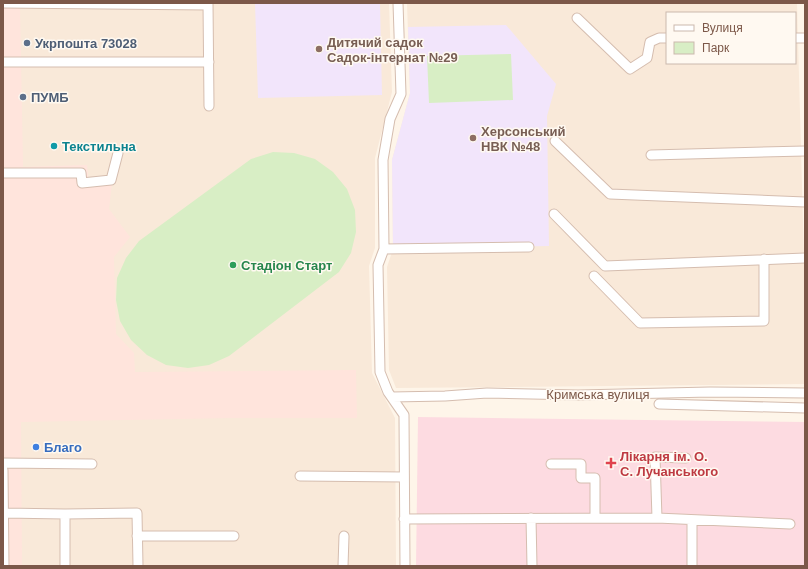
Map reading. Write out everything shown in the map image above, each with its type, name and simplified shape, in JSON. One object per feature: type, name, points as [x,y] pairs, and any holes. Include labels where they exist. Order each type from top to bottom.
[{"type":"street","points":[[3,3],[208,4],[209,106]]},
{"type":"street","points":[[398,3],[401,94],[390,119],[383,160],[384,249],[378,266],[380,372],[388,392],[404,415],[405,566]]},
{"type":"street","points":[[577,18],[630,69],[647,58],[650,42],[659,38],[666,38]]},
{"type":"street","points":[[3,62],[209,62]]},
{"type":"street","points":[[556,141],[610,194],[805,202]]},
{"type":"street","points":[[651,155],[805,151]]},
{"type":"street","points":[[3,173],[81,173],[82,183],[111,180],[118,153]]},
{"type":"street","points":[[554,214],[605,266],[805,258]]},
{"type":"street","points":[[384,249],[529,247]]},
{"type":"street","points":[[594,276],[640,323],[764,321],[764,259]]},
{"type":"street","name":"Кримська вулиця","points":[[392,397],[445,396],[487,393],[578,395],[710,392],[805,393]]},
{"type":"street","name":"Кримська вулиця","points":[[659,404],[805,408]]},
{"type":"street","points":[[657,518],[655,457],[686,458]]},
{"type":"street","points":[[3,463],[92,464]]},
{"type":"street","points":[[551,464],[581,464],[581,478],[595,478],[595,518]]},
{"type":"street","points":[[3,470],[4,563]]},
{"type":"street","points":[[300,476],[404,477]]},
{"type":"street","points":[[4,513],[137,513],[138,566]]},
{"type":"street","points":[[65,514],[65,566]]},
{"type":"street","points":[[404,518],[657,518],[790,524]]},
{"type":"street","points":[[532,518],[532,566]]},
{"type":"street","points":[[692,520],[692,566]]},
{"type":"street","points":[[138,536],[234,536]]},
{"type":"street","points":[[343,566],[344,536]]},
{"type":"shaded area","points":[[3,3],[20,3],[23,167],[87,165],[89,184],[112,183],[109,209],[130,237],[114,257],[116,334],[134,353],[135,372],[356,370],[357,418],[231,418],[21,422],[22,566],[3,566]]},
{"type":"shaded area","points":[[6,3],[389,3],[392,92],[375,158],[375,248],[369,266],[372,373],[395,418],[396,566],[13,566]]},
{"type":"shaded area","name":"Дитячий садок Садок-інтернат №29","points":[[255,3],[380,3],[382,95],[258,98]]},
{"type":"shaded area","points":[[407,3],[797,3],[805,296],[805,384],[396,388],[389,370],[387,267],[393,249],[392,160],[410,93]]},
{"type":"shaded area","name":"Херсонський НВК №48","points":[[506,25],[556,84],[547,116],[549,246],[393,249],[392,160],[410,93],[408,27]]},
{"type":"shaded area","name":"Лікарня ім. О. С. Лучанського","points":[[418,417],[805,422],[805,566],[416,566]]},
{"type":"green space","points":[[511,54],[513,100],[429,103],[427,56]]},
{"type":"green space","name":"Стадіон Старт","points":[[273,152],[294,153],[315,159],[333,172],[347,189],[355,210],[356,232],[351,253],[339,272],[229,356],[209,365],[188,368],[166,365],[147,355],[131,340],[120,321],[116,300],[117,278],[126,258],[139,241],[251,159]]},
{"type":"place","name":"Укрпошта 73028","points":[[27,43]]},
{"type":"place","name":"Дитячий садок Садок-інтернат №29","points":[[319,49]]},
{"type":"place","name":"ПУМБ","points":[[23,97]]},
{"type":"place","name":"Херсонський НВК №48","points":[[473,138]]},
{"type":"place","name":"Текстильна","points":[[54,146]]},
{"type":"place","name":"Стадіон Старт","points":[[233,265]]},
{"type":"place","name":"Благо","points":[[36,447]]},
{"type":"place","name":"Лікарня ім. О. С. Лучанського","points":[[611,463]]}]
